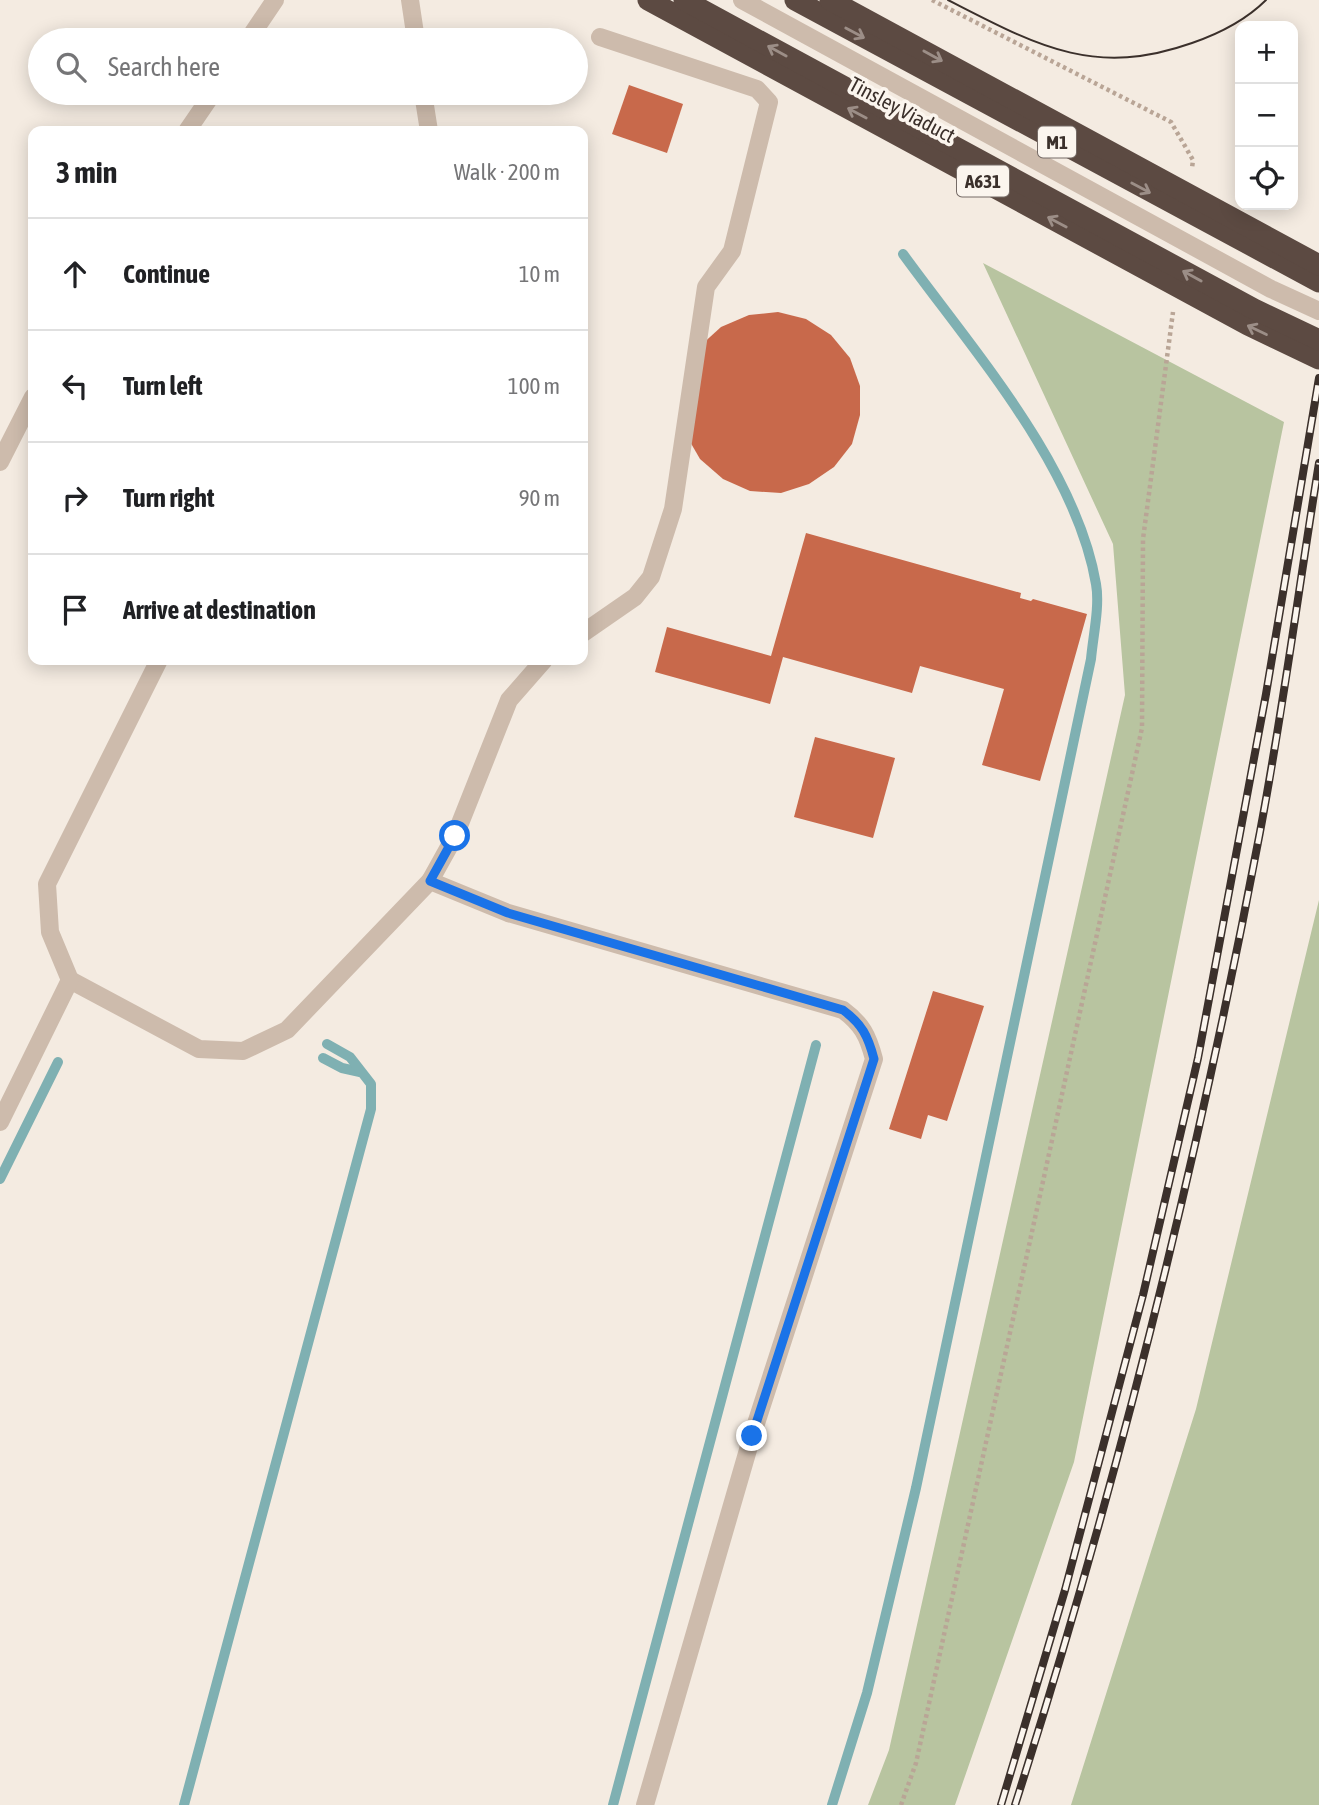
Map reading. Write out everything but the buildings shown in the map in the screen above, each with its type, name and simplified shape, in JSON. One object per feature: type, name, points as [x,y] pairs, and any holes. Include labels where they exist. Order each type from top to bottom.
[{"type":"highway","name":"Tinsley Viaduct","points":[[648,0],[1248,326],[1319,359]]},
{"type":"highway","name":"Tinsley Viaduct","points":[[684,0],[1254,309],[1319,340]]},
{"type":"highway","name":"M1","points":[[795,0],[1319,282]]},
{"type":"highway","points":[[830,0],[1319,265]]},
{"type":"lane","points":[[256,28],[275,0]]},
{"type":"lane","points":[[410,0],[414,28]]},
{"type":"lane","points":[[742,0],[1271,289],[1319,312]]},
{"type":"lane","points":[[588,630],[635,597],[651,577],[673,509],[706,287],[732,251],[769,102],[757,89],[600,37]]},
{"type":"lane","points":[[190,126],[205,105]]},
{"type":"lane","points":[[425,105],[428,126]]},
{"type":"lane","points":[[0,462],[28,407]]},
{"type":"lane","points":[[156,665],[47,884],[50,932],[70,980],[199,1049],[243,1051],[287,1030],[430,881],[455,836],[509,700],[540,665]]},
{"type":"lane","points":[[430,881],[508,913],[843,1010],[859,1022],[874,1059],[752,1436],[645,1805]]},
{"type":"lane","points":[[0,1122],[70,980]]},
{"type":"path","points":[[932,0],[1171,122],[1194,160],[1192,174]]},
{"type":"path","points":[[901,1805],[916,1763],[1142,728],[1143,540],[1174,309]]},
{"type":"green space","points":[[983,263],[1284,422],[1074,1462],[955,1805],[868,1805],[889,1750],[1125,695],[1113,544]]},
{"type":"green space","points":[[1319,900],[1319,1805],[1071,1805],[1196,1409]]},
{"type":"waterway","points":[[832,1805],[867,1693],[916,1488],[1091,659],[1097,602],[1096,584],[1085,540],[1067,496],[1044,453],[989,369],[903,254]]},
{"type":"waterway","points":[[184,1805],[371,1109],[371,1084],[350,1057],[327,1044]]},
{"type":"waterway","points":[[613,1805],[816,1045]]},
{"type":"waterway","points":[[323,1058],[342,1068],[360,1072]]},
{"type":"waterway","points":[[0,1179],[58,1062]]},
{"type":"tram line","points":[[948,0],[1038,43],[1094,57],[1157,53],[1192,43],[1241,20],[1266,0]]},
{"type":"railway","points":[[1001,1805],[1065,1590],[1143,1295],[1198,1058],[1266,694],[1319,378]]},
{"type":"railway","points":[[1015,1805],[1088,1565],[1121,1444],[1153,1322],[1210,1078],[1268,786],[1319,463]]},
{"type":"route","points":[[455,836],[430,881],[508,913],[843,1010],[859,1022],[869,1039],[874,1059],[752,1436]]}]
